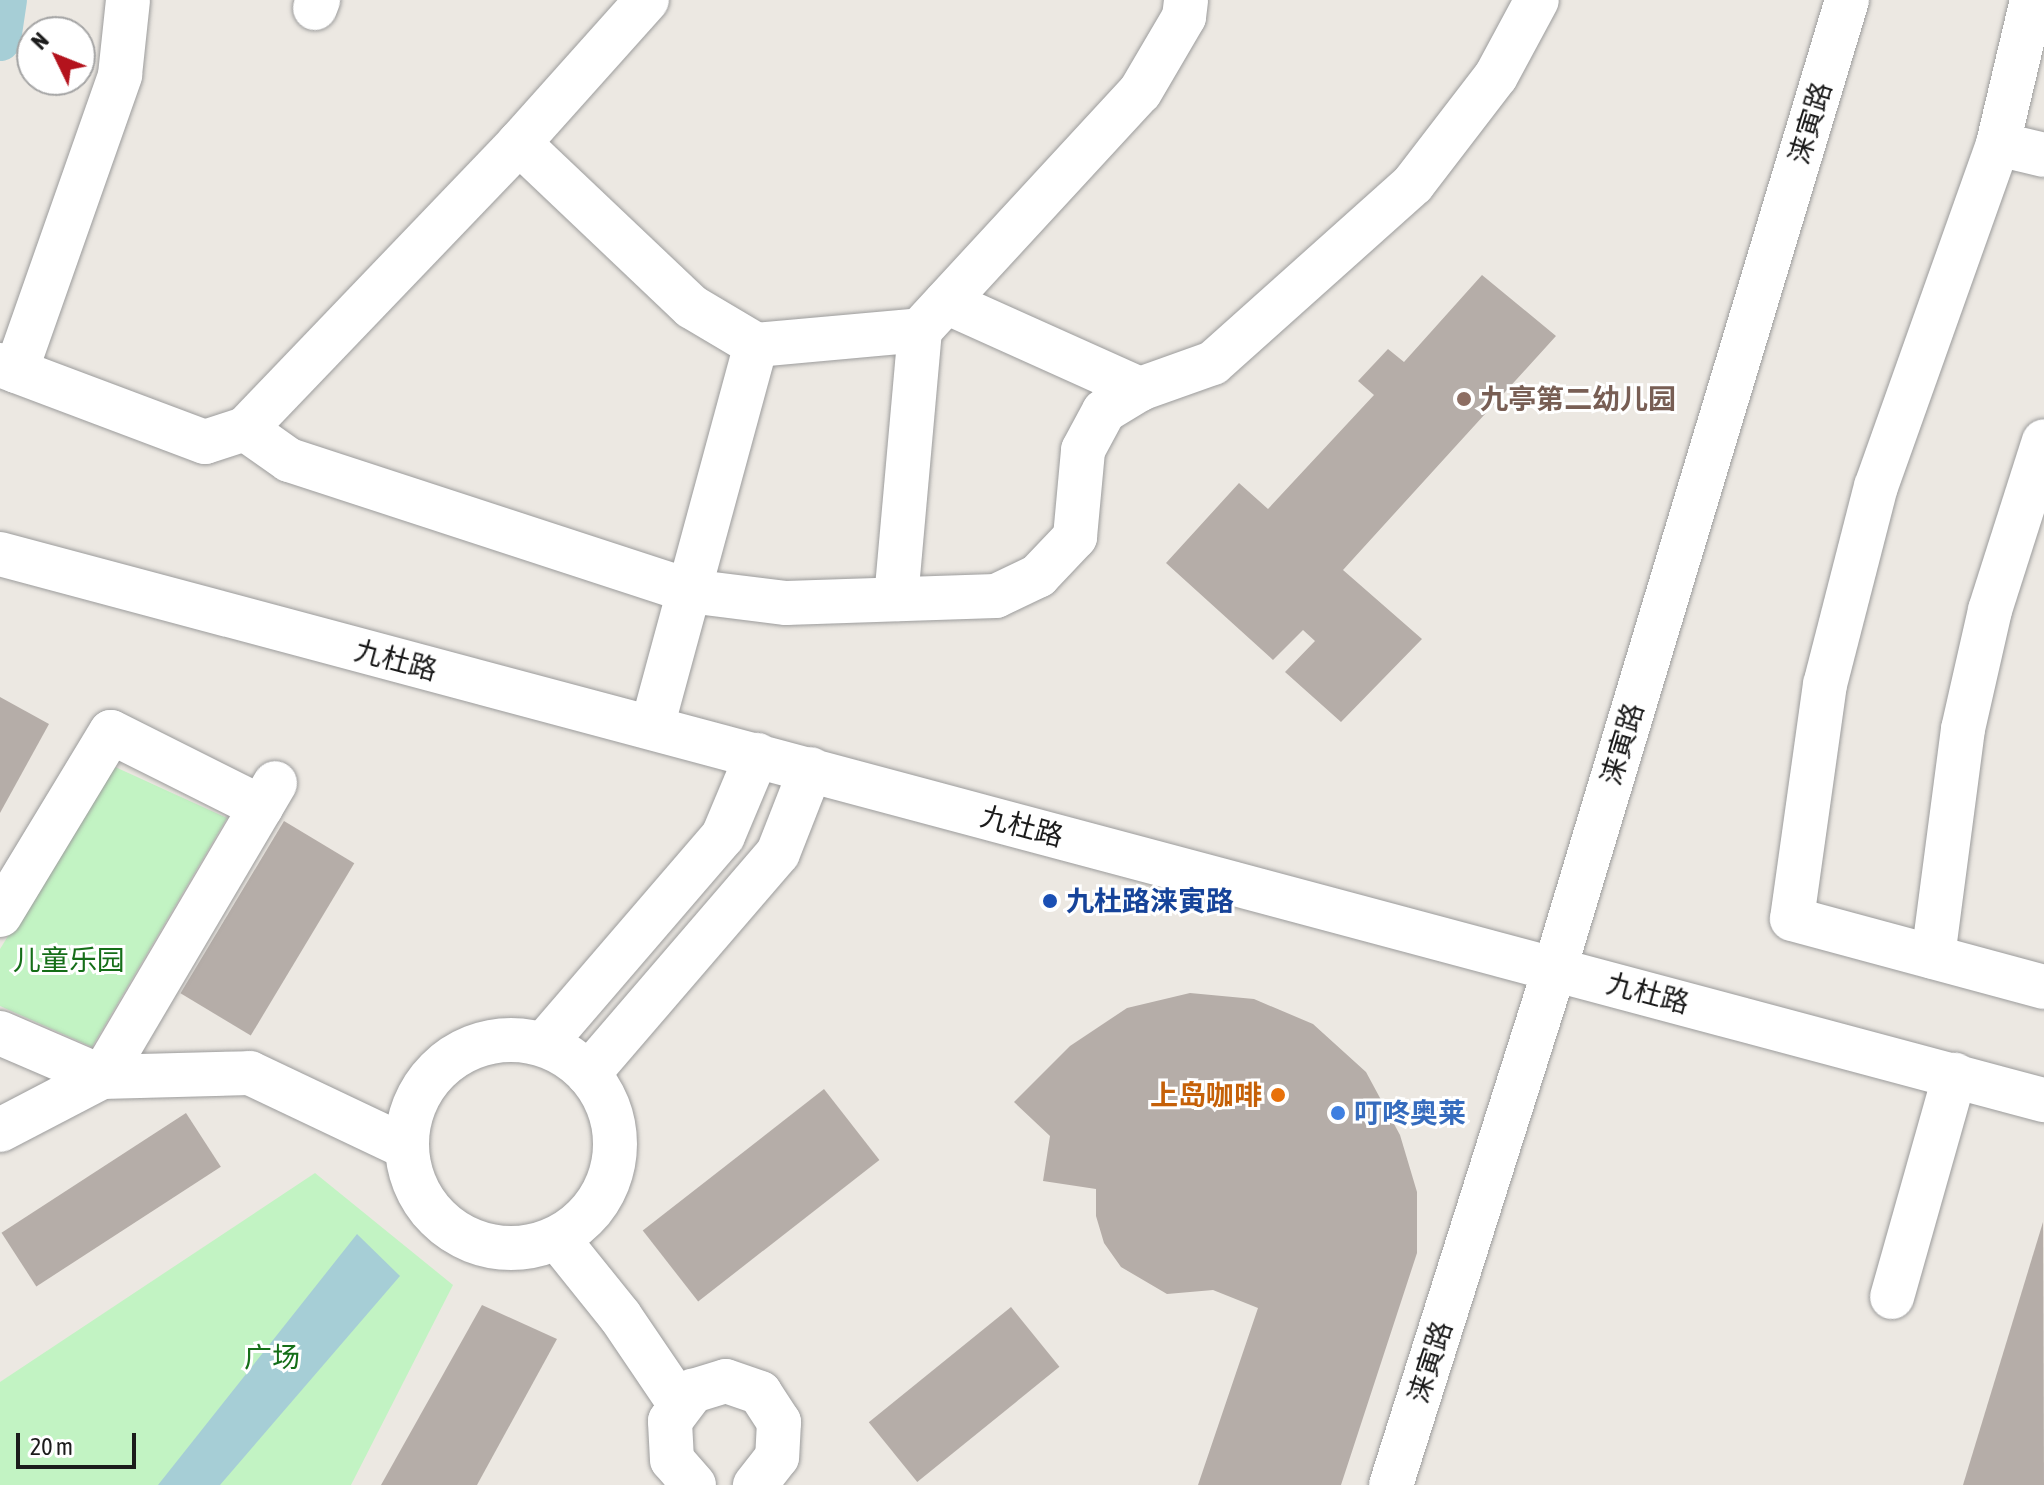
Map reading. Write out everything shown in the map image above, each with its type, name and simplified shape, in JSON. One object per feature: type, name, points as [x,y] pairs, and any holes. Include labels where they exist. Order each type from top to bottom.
[{"type":"street","points":[[128,0],[120,75],[8,368],[205,442],[245,429],[519,143],[647,0]]},
{"type":"street","points":[[896,599],[933,316],[1140,92],[1184,17],[1186,0]]},
{"type":"street","points":[[245,429],[289,460],[689,591],[786,603],[996,596],[1038,576],[1075,537],[1083,450],[1104,411],[1140,389],[1213,363],[1413,184],[1496,76],[1537,0]]},
{"type":"street","name":"涞寅路","points":[[1391,1485],[1555,968],[1847,0]]},
{"type":"street","points":[[2032,0],[1998,144],[1876,486],[1825,684],[1792,919],[2044,987]]},
{"type":"street","points":[[519,143],[692,307],[756,345],[933,316],[1140,389]]},
{"type":"street","points":[[1998,144],[2044,155]]},
{"type":"street","points":[[652,727],[756,345]]},
{"type":"street","points":[[1933,957],[1963,729],[1990,610],[2044,441]]},
{"type":"street","name":"九杜路","points":[[10,557],[2044,1100]]},
{"type":"street","points":[[0,915],[111,732],[268,795],[102,1077],[0,1130]]},
{"type":"street","points":[[544,1044],[723,836],[757,755]]},
{"type":"street","points":[[588,1074],[778,853],[811,769]]},
{"type":"street","points":[[0,1033],[102,1077],[250,1073],[406,1147]]},
{"type":"street","points":[[511,1039],[544,1044],[574,1059],[588,1074],[613,1118],[616,1153],[607,1188],[587,1217],[558,1239],[523,1249],[487,1247],[454,1233],[428,1209],[412,1180],[406,1147],[411,1114],[425,1084],[448,1060],[478,1045],[511,1039]]},
{"type":"street","points":[[1892,1297],[1955,1075]]},
{"type":"street","points":[[558,1239],[620,1316],[679,1403]]},
{"type":"street","points":[[672,1477],[669,1430],[679,1403],[709,1383],[726,1381],[760,1393],[772,1406],[779,1422],[779,1448],[769,1473],[755,1485]]},
{"type":"green space","name":"儿童乐园","points":[[113,766],[227,818],[92,1047],[0,1006],[0,949]]},
{"type":"green space","name":"广场","points":[[315,1173],[453,1285],[351,1485],[0,1485],[0,1382]]},
{"type":"water","points":[[357,1234],[400,1276],[220,1485],[158,1485]]},
{"type":"building","points":[[1482,275],[1556,336],[1343,570],[1422,639],[1341,722],[1285,672],[1315,641],[1303,630],[1273,660],[1166,563],[1239,483],[1268,509],[1374,395],[1358,381],[1388,349],[1404,362]]},
{"type":"building","points":[[0,697],[49,724],[0,813]]},
{"type":"building","points":[[284,821],[354,863],[251,1036],[180,993]]},
{"type":"building","points":[[1190,993],[1254,999],[1313,1024],[1366,1072],[1400,1135],[1417,1192],[1417,1253],[1341,1485],[1198,1485],[1258,1308],[1213,1290],[1167,1294],[1121,1267],[1104,1243],[1096,1216],[1096,1189],[1043,1181],[1050,1136],[1014,1102],[1070,1046],[1127,1008]]},
{"type":"building","points":[[824,1089],[879,1160],[698,1302],[643,1231]]},
{"type":"building","points":[[186,1113],[221,1167],[36,1286],[1,1233]]},
{"type":"building","points":[[2043,1222],[2044,1485],[1963,1485]]},
{"type":"building","points":[[482,1305],[557,1339],[477,1485],[381,1485]]},
{"type":"building","points":[[1011,1307],[1059,1367],[917,1482],[869,1422]]},
{"type":"waterway","points":[[0,40],[6,0]]},
{"type":"place","name":"九亭第二幼儿园","points":[[1464,399]]},
{"type":"place","name":"九杜路涞寅路","points":[[1050,901]]},
{"type":"place","name":"上岛咖啡","points":[[1278,1095]]},
{"type":"place","name":"叮咚奥莱","points":[[1338,1113]]}]
